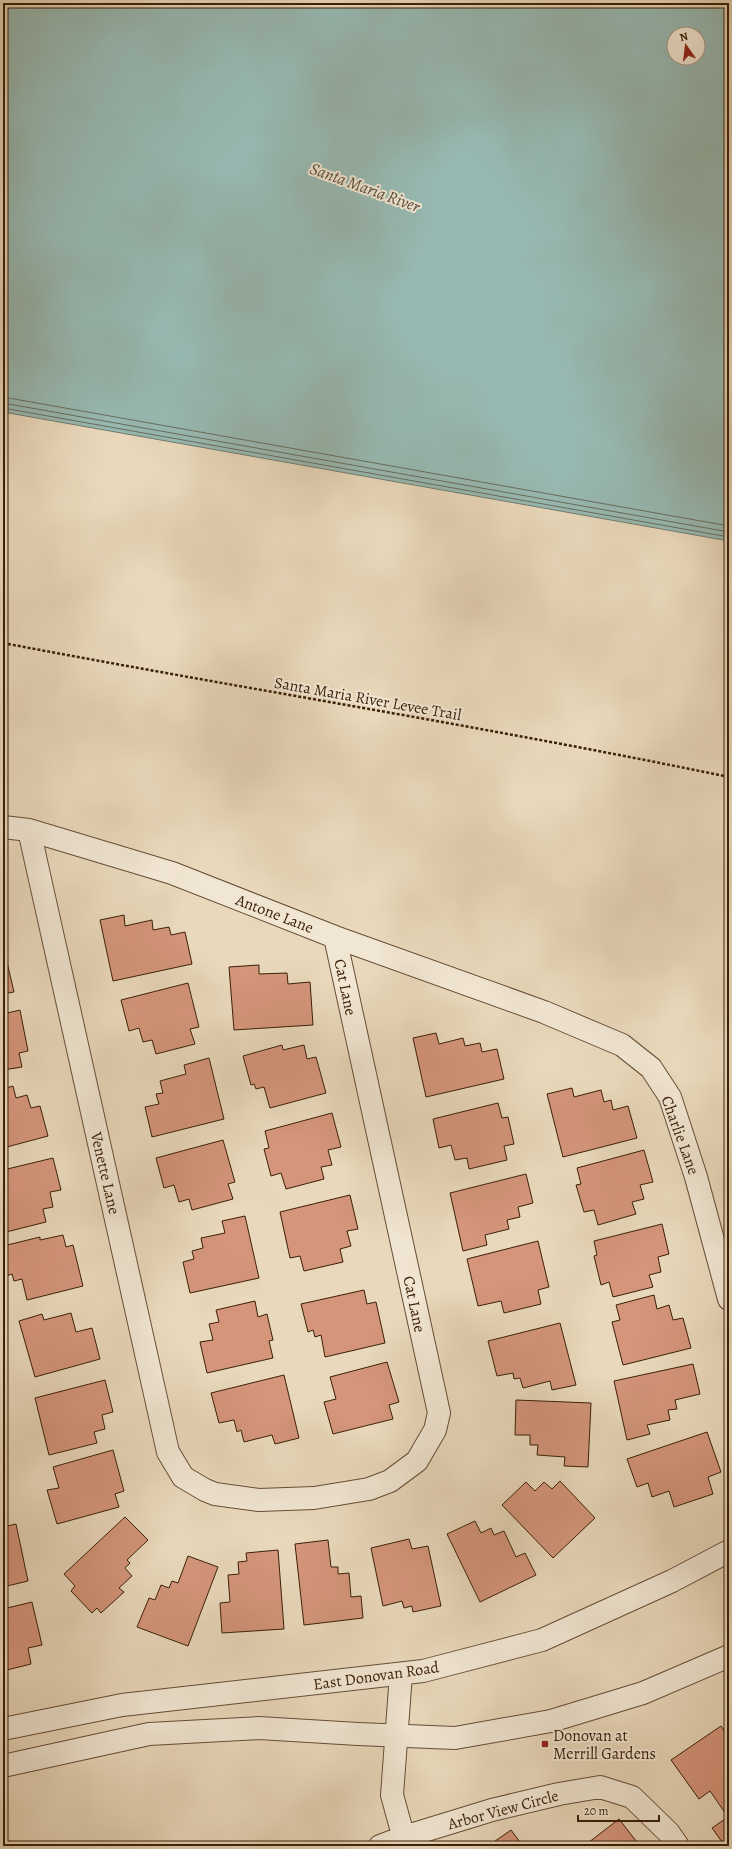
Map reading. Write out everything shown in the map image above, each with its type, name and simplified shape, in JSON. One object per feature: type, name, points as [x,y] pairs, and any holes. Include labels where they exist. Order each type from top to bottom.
[{"type":"street","name":"Antone Lane","points":[[3,827],[30,830],[172,873],[335,937],[544,1012]]},
{"type":"street","name":"Venette Lane","points":[[30,830],[168,1452],[183,1477],[215,1494]]},
{"type":"street","name":"Cat Lane","points":[[215,1494],[259,1500],[314,1498],[369,1489],[390,1481],[417,1461],[435,1430],[438,1419],[439,1413],[335,937]]},
{"type":"street","name":"Charlie Lane","points":[[544,1012],[622,1045],[651,1068],[670,1097],[696,1177],[729,1299]]},
{"type":"street","name":"East Donovan Road","points":[[3,1729],[122,1705],[423,1671],[542,1640],[672,1581],[729,1551]]},
{"type":"street","points":[[3,1766],[149,1734],[259,1728],[455,1738],[551,1721],[643,1693],[729,1656]]},
{"type":"street","points":[[401,1674],[395,1736],[392,1795],[405,1841]]},
{"type":"street","name":"Arbor View Circle","points":[[380,1846],[405,1841],[492,1810],[558,1794],[600,1787],[632,1798],[670,1833],[678,1846]]},
{"type":"path","name":"Santa Maria River Levee Trail","points":[[3,643],[156,672],[624,755],[729,777]]},
{"type":"water","name":"Santa Maria River","points":[[3,3],[729,3],[729,541],[3,412]]},
{"type":"building","points":[[124,915],[125,926],[152,920],[153,930],[169,927],[171,935],[185,932],[192,964],[113,981],[100,920]]},
{"type":"building","points":[[6,958],[14,992],[3,994],[3,959]]},
{"type":"building","points":[[259,965],[259,974],[287,973],[288,984],[310,982],[313,1025],[234,1030],[229,967]]},
{"type":"building","points":[[188,983],[199,1027],[190,1029],[195,1044],[156,1054],[152,1040],[143,1042],[139,1028],[129,1031],[121,1000]]},
{"type":"building","points":[[20,1010],[28,1051],[19,1053],[22,1067],[3,1070],[3,1014]]},
{"type":"building","points":[[436,1033],[439,1044],[463,1038],[465,1046],[480,1043],[482,1052],[497,1049],[504,1079],[426,1097],[413,1038]]},
{"type":"building","points":[[282,1045],[283,1050],[304,1045],[307,1059],[316,1057],[326,1093],[270,1108],[264,1087],[256,1089],[254,1084],[251,1085],[243,1056]]},
{"type":"building","points":[[209,1058],[224,1119],[152,1137],[145,1107],[159,1104],[156,1094],[163,1093],[160,1081],[186,1074],[184,1065]]},
{"type":"building","points":[[13,1086],[16,1098],[27,1095],[31,1108],[40,1106],[48,1136],[3,1148],[3,1089]]},
{"type":"building","points":[[572,1088],[574,1097],[601,1090],[604,1102],[611,1100],[613,1110],[628,1106],[637,1138],[563,1157],[547,1094]]},
{"type":"building","points":[[498,1103],[502,1118],[508,1117],[514,1144],[504,1146],[507,1160],[469,1169],[467,1158],[455,1160],[451,1145],[439,1148],[433,1119]]},
{"type":"building","points":[[332,1113],[341,1147],[328,1150],[332,1165],[321,1167],[324,1179],[286,1189],[281,1173],[271,1176],[264,1149],[269,1148],[265,1131]]},
{"type":"building","points":[[223,1140],[235,1182],[228,1184],[233,1199],[192,1210],[189,1199],[179,1202],[174,1185],[164,1188],[156,1158]]},
{"type":"building","points":[[644,1150],[653,1182],[640,1185],[644,1199],[632,1202],[636,1214],[598,1225],[594,1210],[584,1212],[576,1185],[581,1184],[577,1168]]},
{"type":"building","points":[[53,1158],[61,1190],[50,1192],[53,1207],[43,1209],[46,1222],[6,1232],[3,1218],[3,1170]]},
{"type":"building","points":[[526,1174],[533,1203],[518,1207],[520,1217],[507,1220],[509,1229],[485,1235],[487,1245],[463,1251],[450,1193]]},
{"type":"building","points":[[350,1195],[358,1229],[347,1231],[351,1246],[340,1249],[343,1262],[304,1271],[300,1256],[290,1258],[280,1212]]},
{"type":"building","points":[[245,1216],[259,1278],[190,1293],[183,1262],[194,1259],[192,1251],[203,1248],[201,1238],[225,1233],[222,1221]]},
{"type":"building","points":[[662,1224],[669,1254],[658,1257],[661,1272],[649,1275],[653,1287],[613,1297],[609,1282],[601,1285],[594,1256],[597,1255],[594,1241]]},
{"type":"building","points":[[63,1235],[66,1247],[73,1245],[83,1286],[27,1300],[22,1279],[14,1281],[12,1274],[6,1276],[3,1261],[3,1246],[40,1237],[40,1240]]},
{"type":"building","points":[[538,1241],[549,1287],[538,1290],[541,1304],[504,1313],[501,1301],[478,1306],[467,1259]]},
{"type":"building","points":[[364,1290],[367,1304],[376,1302],[385,1343],[325,1357],[321,1335],[315,1337],[313,1330],[308,1332],[301,1304]]},
{"type":"building","points":[[654,1295],[657,1309],[669,1305],[673,1320],[683,1318],[691,1348],[623,1365],[612,1322],[620,1320],[616,1305]]},
{"type":"building","points":[[255,1301],[258,1317],[267,1314],[273,1340],[269,1341],[273,1358],[207,1373],[200,1342],[213,1340],[209,1324],[219,1322],[216,1310]]},
{"type":"building","points":[[71,1313],[76,1332],[92,1328],[100,1359],[35,1377],[19,1321],[42,1314],[44,1320]]},
{"type":"building","points":[[560,1323],[576,1385],[552,1390],[550,1381],[523,1388],[520,1378],[514,1379],[513,1373],[497,1376],[488,1341]]},
{"type":"building","points":[[387,1362],[399,1402],[389,1405],[393,1419],[333,1434],[324,1402],[336,1399],[330,1377]]},
{"type":"building","points":[[693,1364],[700,1394],[675,1400],[677,1409],[668,1410],[670,1420],[647,1425],[650,1434],[627,1440],[614,1381]]},
{"type":"building","points":[[284,1375],[299,1438],[275,1444],[272,1435],[244,1442],[241,1430],[237,1432],[234,1420],[219,1423],[211,1393]]},
{"type":"building","points":[[105,1380],[113,1412],[102,1415],[105,1429],[94,1432],[97,1443],[49,1455],[35,1398]]},
{"type":"building","points":[[516,1400],[591,1403],[588,1467],[564,1466],[565,1457],[537,1455],[538,1445],[530,1445],[530,1435],[515,1435]]},
{"type":"building","points":[[707,1432],[721,1472],[708,1477],[713,1494],[674,1507],[669,1491],[652,1497],[648,1483],[637,1487],[627,1459]]},
{"type":"building","points":[[113,1450],[124,1491],[115,1494],[119,1507],[57,1524],[47,1490],[59,1488],[53,1467]]},
{"type":"building","points":[[560,1481],[595,1518],[553,1558],[502,1505],[526,1482],[535,1491],[544,1482],[552,1489]]},
{"type":"building","points":[[3,1486],[8,1507],[3,1509]]},
{"type":"building","points":[[125,1517],[148,1540],[127,1560],[130,1563],[125,1568],[132,1576],[119,1588],[124,1592],[101,1613],[97,1608],[92,1613],[71,1591],[75,1586],[64,1574]]},
{"type":"building","points":[[475,1521],[481,1533],[491,1528],[494,1535],[504,1531],[516,1557],[525,1553],[536,1575],[480,1602],[447,1534]]},
{"type":"building","points":[[16,1524],[28,1581],[3,1587],[3,1527]]},
{"type":"building","points":[[409,1539],[412,1549],[428,1546],[441,1606],[413,1612],[412,1606],[404,1608],[402,1601],[383,1606],[371,1548]]},
{"type":"building","points":[[328,1540],[331,1567],[338,1567],[338,1574],[349,1573],[351,1597],[361,1596],[363,1618],[304,1625],[295,1544]]},
{"type":"building","points":[[278,1550],[284,1629],[222,1633],[220,1603],[230,1602],[228,1575],[239,1574],[238,1562],[247,1561],[246,1553]]},
{"type":"building","points":[[188,1556],[218,1567],[188,1646],[137,1627],[149,1598],[155,1600],[161,1585],[169,1588],[172,1581],[178,1583]]},
{"type":"building","points":[[32,1602],[42,1645],[28,1648],[31,1664],[3,1671],[3,1609]]},
{"type":"building","points":[[721,1726],[729,1738],[729,1846],[725,1846],[712,1828],[728,1817],[710,1791],[699,1799],[671,1760]]},
{"type":"building","points":[[619,1819],[640,1846],[584,1846]]},
{"type":"building","points":[[511,1830],[523,1846],[488,1846]]},
{"type":"place","name":"Donovan at Merrill Gardens","points":[[545,1744]]}]
